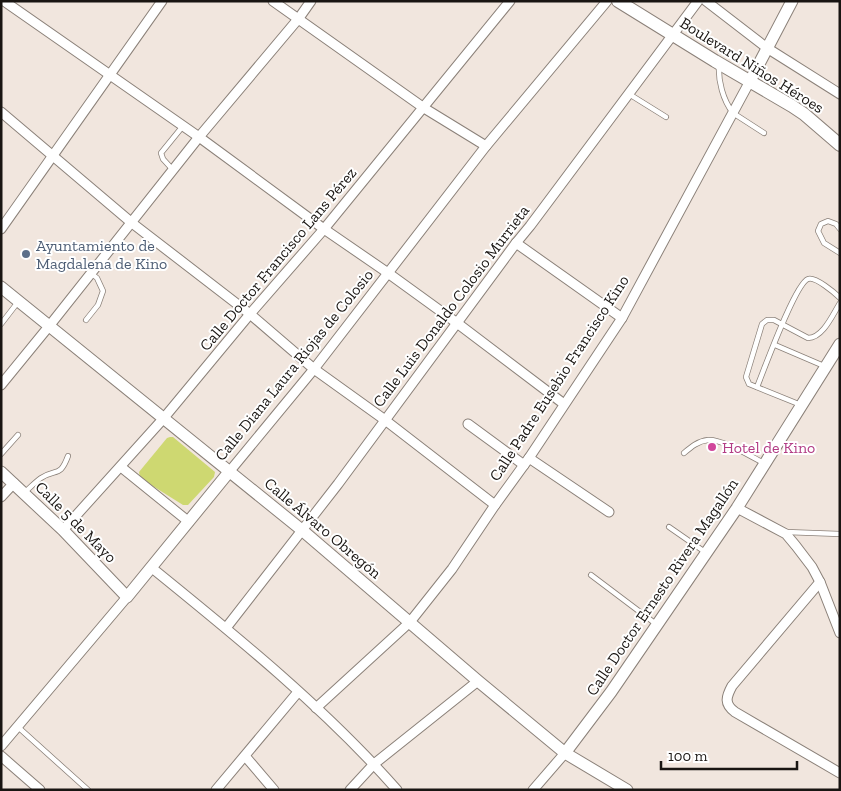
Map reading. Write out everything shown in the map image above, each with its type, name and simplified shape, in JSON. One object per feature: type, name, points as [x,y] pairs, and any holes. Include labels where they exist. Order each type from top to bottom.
[{"type":"main road","name":"Boulevard Niños Héroes","points":[[618,1],[804,114],[840,145]]},
{"type":"street","points":[[4,1],[199,137],[324,229],[388,273],[564,404]]},
{"type":"street","points":[[1,228],[111,76],[162,1]]},
{"type":"street","points":[[273,1],[424,108],[486,146]]},
{"type":"street","points":[[1,385],[92,274],[199,137],[299,18],[311,1]]},
{"type":"street","name":"Calle Doctor Francisco Lans Pérez","points":[[63,530],[163,419],[250,314],[324,229],[510,1]]},
{"type":"street","name":"Calle Diana Laura Riojas de Colosio","points":[[1,746],[152,568],[314,368],[486,146],[607,1]]},
{"type":"street","name":"Calle Luis Donaldo Colosio Murrieta","points":[[226,628],[303,531],[698,1]]},
{"type":"street","points":[[706,1],[767,48],[840,94]]},
{"type":"street","name":"Calle Padre Eusebio Francisco Kino","points":[[316,708],[410,622],[452,569],[527,461],[622,318],[792,1]]},
{"type":"street","points":[[1,112],[132,223],[250,314],[314,368],[495,505]]},
{"type":"street","points":[[516,243],[622,318]]},
{"type":"street","name":"Calle Álvaro Obregón","points":[[1,287],[303,531],[565,753],[627,790]]},
{"type":"street","name":"Calle Doctor Ernesto Rivera Magallón","points":[[533,790],[565,753],[611,692],[766,464],[840,344]]},
{"type":"street","points":[[468,424],[609,512]]},
{"type":"street","points":[[120,467],[189,522]]},
{"type":"street","name":"Calle 5 de Mayo","points":[[1,472],[63,530],[127,597]]},
{"type":"street","points":[[1,497],[14,483]]},
{"type":"street","points":[[737,508],[786,534],[805,557],[835,609],[840,633]]},
{"type":"street","points":[[152,568],[226,628],[316,708],[374,764],[397,790]]},
{"type":"street","points":[[820,582],[732,686],[727,694],[726,702],[734,712],[840,773]]},
{"type":"street","points":[[350,790],[374,764],[478,681]]},
{"type":"street","points":[[216,790],[298,692]]},
{"type":"street","points":[[1,756],[40,790]]},
{"type":"street","points":[[245,756],[274,790]]},
{"type":"lane","points":[[720,64],[719,72],[723,95],[733,113],[764,133]]},
{"type":"lane","points":[[629,94],[666,118]]},
{"type":"lane","points":[[173,170],[162,159],[161,154],[183,126]]},
{"type":"lane","points":[[840,229],[836,224],[828,221],[821,224],[818,230],[824,243],[840,253]]},
{"type":"lane","points":[[86,320],[98,305],[103,291],[97,278],[92,274]]},
{"type":"lane","points":[[757,387],[800,285],[807,279],[813,278],[836,293],[840,298]]},
{"type":"lane","points":[[1,324],[19,301]]},
{"type":"lane","points":[[801,405],[749,384],[746,377],[762,324],[767,320],[774,320],[808,338],[814,338],[821,333],[840,303]]},
{"type":"lane","points":[[775,345],[825,366]]},
{"type":"lane","points":[[1,454],[18,435]]},
{"type":"lane","points":[[684,453],[693,445],[709,440],[718,441],[766,464]]},
{"type":"lane","points":[[24,493],[41,478],[60,470],[68,456]]},
{"type":"lane","points":[[669,527],[706,553]]},
{"type":"lane","points":[[782,532],[840,534]]},
{"type":"lane","points":[[591,575],[657,625]]},
{"type":"lane","points":[[18,727],[88,790]]},
{"type":"green space","points":[[173,437],[215,472],[214,477],[188,505],[183,505],[140,478],[139,472],[167,438]]},
{"type":"place","name":"Ayuntamiento de Magdalena de Kino","points":[[26,254]]},
{"type":"place","name":"Hotel de Kino","points":[[712,447]]}]
